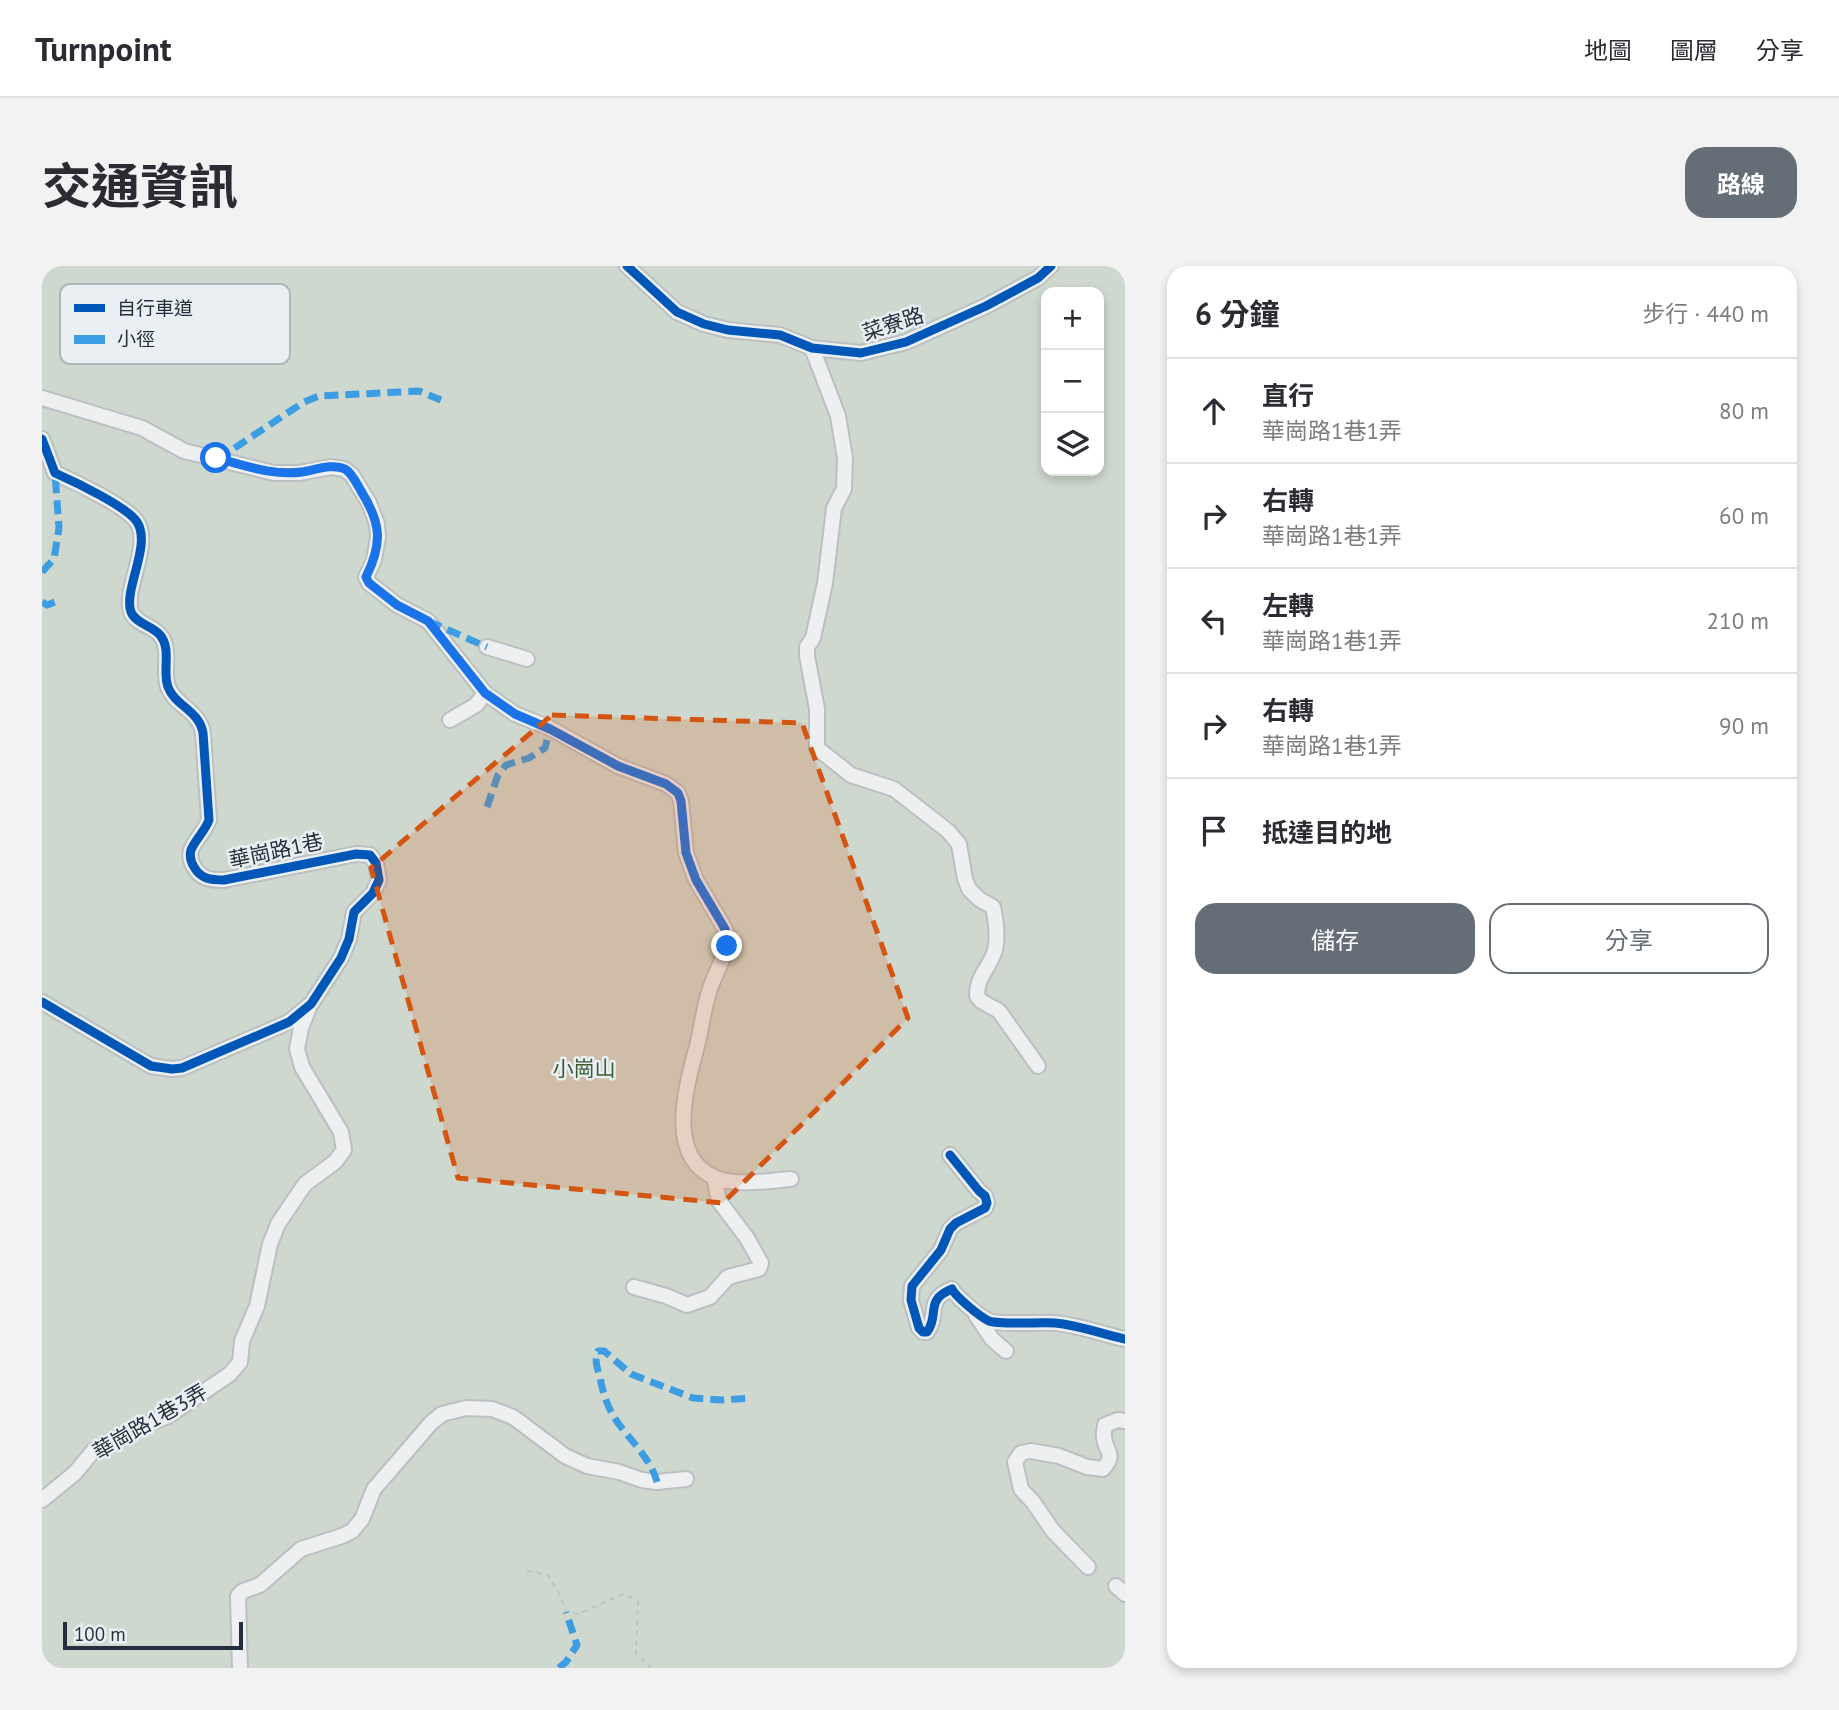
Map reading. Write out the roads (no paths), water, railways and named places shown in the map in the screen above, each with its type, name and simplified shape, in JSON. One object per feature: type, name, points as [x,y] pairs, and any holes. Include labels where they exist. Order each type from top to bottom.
[{"type":"street","name":"菜寮路","points":[[627,266],[677,312],[704,324],[728,330],[780,335],[812,348],[861,354],[906,342],[986,306],[1038,278],[1051,266]]},
{"type":"street","points":[[812,348],[838,416],[845,458],[844,489],[834,508],[825,583],[813,638],[807,647],[817,709],[817,748],[851,775],[894,789],[947,831],[959,844],[965,879],[979,900],[993,907],[997,924],[995,952],[977,985],[977,996],[999,1011],[1038,1066]]},
{"type":"street","points":[[42,398],[142,428],[184,451],[274,473],[299,473],[331,467],[344,469],[352,475],[369,503],[377,524],[374,560],[366,577],[369,583],[397,605],[428,621],[485,693],[515,714],[550,729],[618,766],[666,784],[678,793],[686,853],[696,880],[727,936],[727,946],[709,990],[686,1087],[683,1114],[685,1140],[692,1157],[713,1177],[745,1182],[791,1179]]},
{"type":"street","name":"華崗路1巷","points":[[42,439],[55,473],[82,485],[128,513],[141,531],[141,545],[130,601],[132,612],[137,619],[160,634],[166,645],[167,686],[201,724],[203,733],[209,820],[191,850],[190,861],[199,876],[224,880],[356,854],[370,855],[376,863],[379,880],[373,893],[354,912],[349,939],[341,958],[311,1004],[289,1021],[182,1068],[151,1066],[42,1002]]},
{"type":"street","points":[[488,647],[527,659]]},
{"type":"street","points":[[450,720],[476,705],[485,693]]},
{"type":"street","name":"華崗路1巷3弄","points":[[42,1500],[75,1473],[93,1450],[126,1432],[169,1416],[230,1374],[240,1362],[242,1341],[257,1306],[270,1244],[278,1224],[305,1185],[335,1162],[344,1150],[341,1132],[302,1067],[297,1049],[301,1028],[311,1004]]},
{"type":"street","points":[[950,1155],[985,1196],[987,1202],[985,1208],[950,1229],[941,1250],[912,1286],[911,1300],[919,1328],[927,1332],[931,1328],[936,1300],[952,1289],[955,1296],[965,1301],[992,1339],[1006,1351]]},
{"type":"street","points":[[634,1287],[687,1305],[710,1297],[728,1277],[759,1269],[761,1263],[747,1238],[719,1200],[713,1177]]},
{"type":"street","points":[[973,1311],[990,1322],[1059,1324],[1125,1339]]},
{"type":"street","points":[[240,1668],[238,1596],[243,1591],[260,1586],[301,1549],[352,1531],[362,1519],[374,1489],[430,1423],[442,1414],[466,1408],[492,1409],[513,1417],[565,1456],[587,1466],[657,1482],[686,1479]]},
{"type":"street","points":[[1088,1567],[1053,1531],[1021,1489],[1015,1462],[1021,1453],[1031,1451],[1103,1469],[1109,1462],[1110,1454],[1104,1438],[1105,1424],[1125,1421]]},
{"type":"park label","name":"小崗山","points":[[584,1069]]}]
